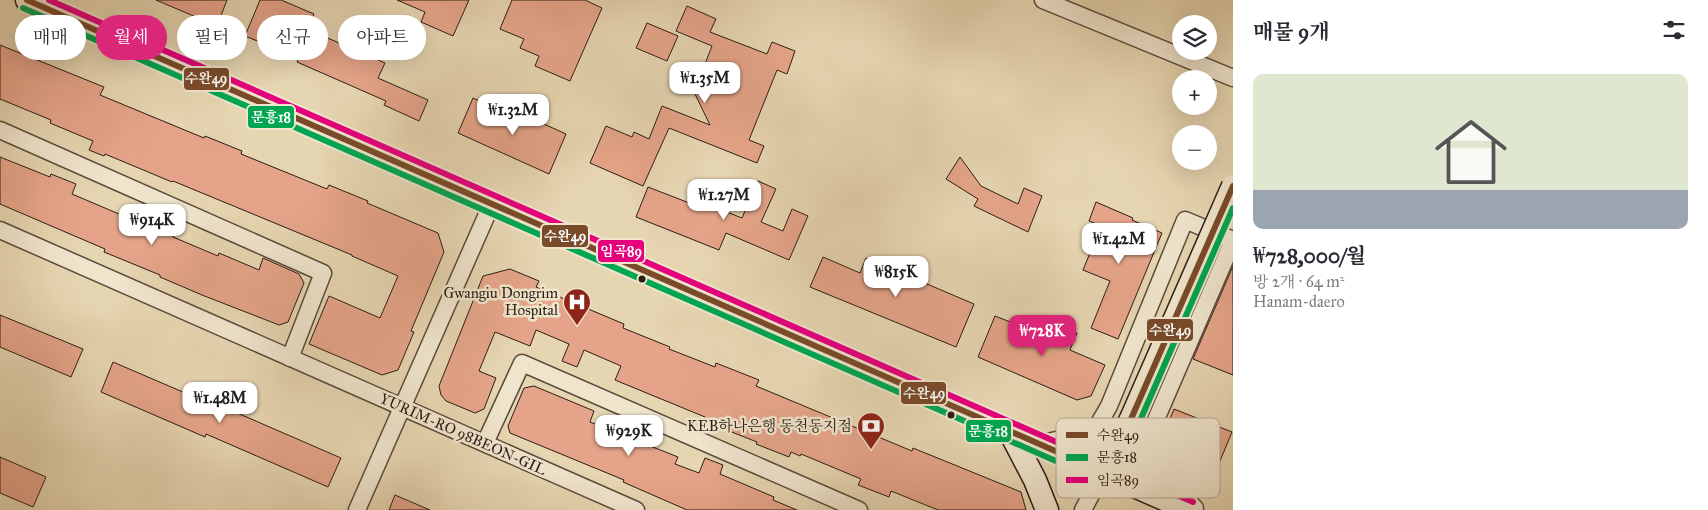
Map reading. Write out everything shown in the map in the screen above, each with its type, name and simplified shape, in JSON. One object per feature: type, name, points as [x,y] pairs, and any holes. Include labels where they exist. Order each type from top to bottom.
[{"type":"main road","points":[[27,0],[1056,451]]},
{"type":"main road","points":[[1131,418],[1233,186]]},
{"type":"main road","points":[[1009,430],[1036,480],[1047,510]]},
{"type":"main road","points":[[1162,498],[1189,510]]},
{"type":"street","points":[[1043,0],[1233,78]]},
{"type":"street","points":[[0,130],[323,273],[290,358]]},
{"type":"street","points":[[356,510],[492,204]]},
{"type":"street","points":[[1102,418],[1110,406],[1185,220],[1233,241],[1156,418]]},
{"type":"street","name":"YURIM-RO 98BEON-GIL","points":[[0,230],[636,510]]},
{"type":"street","points":[[484,443],[522,362],[859,510]]},
{"type":"street","points":[[1040,444],[1056,440]]},
{"type":"street","points":[[1084,510],[1090,498]]},
{"type":"street","points":[[1185,498],[1197,510]]},
{"type":"building","points":[[156,0],[227,0],[221,15],[191,15]]},
{"type":"building","points":[[260,0],[281,0],[314,14],[257,15],[257,41],[247,37],[247,31]]},
{"type":"building","points":[[397,0],[469,0],[453,36],[426,24],[425,12]]},
{"type":"building","points":[[512,0],[585,0],[602,8],[570,81],[535,66],[539,56],[520,48],[524,39],[500,29]]},
{"type":"building","points":[[687,6],[716,19],[710,32],[767,54],[772,42],[795,51],[787,74],[777,70],[749,140],[764,146],[757,163],[669,128],[643,186],[590,163],[606,126],[632,137],[634,132],[649,139],[662,106],[710,125],[694,92],[712,46],[676,31]]},
{"type":"building","points":[[647,23],[678,36],[667,61],[636,48]]},
{"type":"building","points":[[328,38],[338,43],[338,60],[378,60],[385,63],[378,78],[428,100],[419,121],[384,105],[386,101],[297,62],[298,60],[328,60]]},
{"type":"building","points":[[0,45],[15,51],[15,60],[37,60],[104,87],[100,95],[204,138],[205,136],[242,151],[241,154],[327,189],[329,185],[438,233],[444,252],[411,331],[414,332],[398,370],[382,375],[309,344],[329,296],[380,318],[398,276],[173,181],[105,154],[104,156],[89,150],[93,141],[50,123],[51,120],[0,99]]},
{"type":"building","points":[[473,98],[507,113],[506,116],[530,126],[533,119],[566,134],[549,174],[458,133]]},
{"type":"building","points":[[0,157],[50,177],[51,174],[76,184],[72,194],[119,214],[122,208],[176,229],[173,237],[218,256],[219,253],[259,270],[263,258],[299,274],[304,283],[288,322],[279,325],[202,295],[104,252],[105,249],[0,204]]},
{"type":"building","points":[[960,157],[981,186],[1018,204],[1024,188],[1042,196],[1028,232],[974,206],[978,199],[946,179]]},
{"type":"building","points":[[758,181],[776,189],[761,222],[783,231],[792,209],[808,216],[789,260],[726,233],[719,250],[636,217],[648,187],[697,206],[699,201],[742,218]]},
{"type":"building","points":[[1096,202],[1162,233],[1118,339],[1091,328],[1110,281],[1083,270],[1101,226],[1089,221]]},
{"type":"building","points":[[823,257],[860,273],[866,258],[974,304],[956,347],[810,287]]},
{"type":"building","points":[[1233,266],[1233,375],[1193,359]]},
{"type":"building","points":[[510,269],[539,281],[536,287],[624,324],[623,328],[670,347],[669,349],[715,367],[716,363],[759,380],[756,386],[912,451],[913,448],[1021,492],[1026,510],[938,510],[891,491],[889,497],[858,485],[861,479],[801,454],[800,456],[791,452],[789,457],[756,444],[757,442],[704,421],[705,417],[615,380],[621,366],[584,350],[577,367],[562,361],[569,344],[536,330],[530,346],[495,332],[479,371],[496,378],[484,409],[475,413],[446,401],[441,395],[439,386],[483,276]]},
{"type":"building","points":[[0,315],[83,349],[71,377],[0,347]]},
{"type":"building","points":[[995,316],[1033,331],[1038,319],[1077,333],[1070,350],[1105,365],[1091,396],[1077,400],[978,357]]},
{"type":"building","points":[[113,362],[341,458],[328,487],[206,434],[205,437],[101,392]]},
{"type":"building","points":[[534,386],[594,411],[590,422],[678,457],[675,464],[699,473],[705,458],[723,465],[720,474],[774,497],[773,500],[797,510],[687,510],[623,482],[624,480],[510,433],[508,426],[524,388]]},
{"type":"building","points":[[1174,409],[1197,418],[1170,418]]},
{"type":"building","points":[[1220,427],[1232,432],[1220,461]]},
{"type":"building","points":[[0,457],[46,477],[33,507],[0,493]]},
{"type":"building","points":[[395,495],[430,510],[389,510]]},
{"type":"transit line","name":"수완49","points":[[27,0],[1056,451]]},
{"type":"transit line","name":"임곡89","points":[[49,0],[1056,442]]},
{"type":"transit line","name":"문흥18","points":[[23,8],[1056,461]]},
{"type":"transit line","name":"수완49","points":[[1131,418],[1233,186]]},
{"type":"transit line","name":"문흥18","points":[[1141,418],[1233,208]]},
{"type":"transit line","name":"임곡89","points":[[1184,498],[1193,502]]},
{"type":"place","name":"Gwangiu Dongrim Hospital","points":[[577,326]]},
{"type":"place","name":"KEB하나은행 동천동지점","points":[[871,450]]}]
